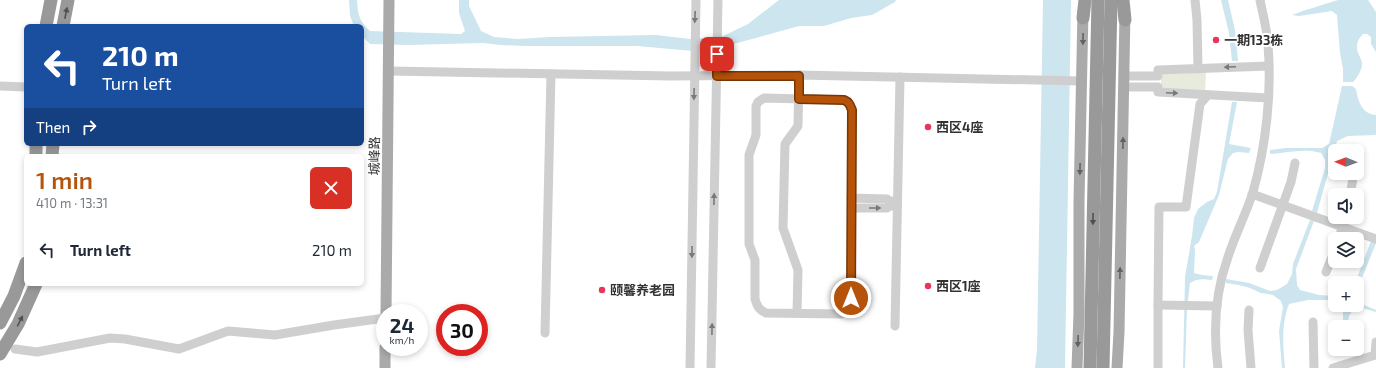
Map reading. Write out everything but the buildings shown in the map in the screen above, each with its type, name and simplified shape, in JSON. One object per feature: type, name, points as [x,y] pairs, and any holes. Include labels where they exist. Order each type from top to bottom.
[{"type":"highway","points":[[46,24],[51,0]]},
{"type":"highway","points":[[64,24],[68,0]]},
{"type":"highway","points":[[1083,18],[1084,0]]},
{"type":"highway","points":[[1090,368],[1098,0]]},
{"type":"highway","points":[[1103,368],[1112,0]]},
{"type":"highway","points":[[1124,0],[1125,20]]},
{"type":"highway","points":[[0,323],[14,296],[24,268]]},
{"type":"highway","points":[[0,354],[18,324],[35,286]]},
{"type":"main road","name":"城峰路","points":[[386,304],[389,0]]},
{"type":"main road","points":[[1077,368],[1083,18]]},
{"type":"main road","points":[[1117,368],[1125,20]]},
{"type":"main road","points":[[1079,314],[1095,323],[1108,321],[1116,315],[1119,300]]},
{"type":"main road","points":[[385,356],[385,368]]},
{"type":"street","points":[[690,368],[695,55],[694,35],[696,0]]},
{"type":"street","points":[[711,368],[718,0]]},
{"type":"street","points":[[1195,0],[1198,69]]},
{"type":"street","points":[[1218,368],[1215,332],[1217,306],[1222,279],[1227,258],[1252,194],[1267,125],[1269,66],[1268,46],[1266,26],[1260,0]]},
{"type":"street","points":[[1124,76],[1158,76],[1158,70],[1269,66]]},
{"type":"street","points":[[389,71],[900,77],[1082,81]]},
{"type":"street","points":[[545,333],[551,74]]},
{"type":"street","points":[[797,313],[798,270],[783,228],[785,144],[798,126],[799,76]]},
{"type":"street","points":[[895,326],[900,77]]},
{"type":"street","points":[[0,86],[24,87]]},
{"type":"street","points":[[1124,88],[1158,87],[1158,92],[1268,98]]},
{"type":"street","points":[[1158,368],[1159,207],[1186,207],[1200,104],[1208,95]]},
{"type":"street","points":[[764,98],[844,100],[848,102],[852,110],[851,203],[851,306],[847,312],[841,314],[766,313],[761,310],[756,305],[755,300],[755,260],[749,244],[750,155],[756,135],[758,102],[764,98]]},
{"type":"street","points":[[1260,268],[1291,182],[1295,162]]},
{"type":"street","points":[[1252,194],[1376,239]]},
{"type":"street","points":[[851,203],[887,199],[897,204]]},
{"type":"street","points":[[1341,232],[1344,224]]},
{"type":"street","points":[[1326,272],[1328,267]]},
{"type":"street","points":[[1158,306],[1217,306]]},
{"type":"street","points":[[1249,310],[1248,330],[1250,368]]},
{"type":"street","points":[[15,349],[36,352],[110,338],[125,339],[179,349],[228,330],[275,335],[376,319]]},
{"type":"street","points":[[1313,322],[1314,368]]},
{"type":"street","points":[[1333,368],[1375,355],[1376,342]]},
{"type":"shaded area","points":[[1206,72],[1205,92],[1161,89],[1161,73]]},
{"type":"water","points":[[349,0],[357,0],[358,10],[363,24],[353,24],[350,16]]},
{"type":"water","points":[[459,0],[469,0],[469,6],[481,31],[494,37],[518,39],[656,35],[690,39],[721,37],[748,24],[779,0],[896,0],[872,15],[851,18],[824,26],[799,26],[707,51],[637,46],[526,46],[483,43],[409,45],[370,44],[364,38],[364,25],[370,31],[461,34],[465,31],[459,13]]},
{"type":"water","points":[[1043,0],[1071,0],[1065,368],[1035,368],[1037,350]]},
{"type":"water","points":[[1221,0],[1228,0],[1235,30],[1238,61],[1232,61],[1229,33]]},
{"type":"water","points":[[1338,0],[1368,0],[1376,12],[1376,52],[1371,44],[1371,37],[1367,34],[1363,34],[1357,45],[1357,51],[1362,62],[1362,68],[1353,82],[1343,82],[1337,15],[1332,11],[1299,16],[1292,15]]},
{"type":"water","points":[[1342,86],[1352,86],[1356,89],[1358,98],[1364,109],[1371,114],[1376,115],[1376,135],[1348,136],[1337,141],[1336,144],[1329,144]]},
{"type":"water","points":[[1232,102],[1237,102],[1229,144],[1251,148],[1249,153],[1233,153],[1228,159],[1219,195],[1199,242],[1194,246],[1194,273],[1213,276],[1212,280],[1203,279],[1190,283],[1187,309],[1185,368],[1183,368],[1185,277],[1194,218],[1198,209],[1214,199],[1217,192]]},
{"type":"water","points":[[1328,145],[1328,173],[1317,213],[1312,211],[1325,168],[1325,160],[1321,153],[1302,151],[1270,154],[1270,150],[1286,148],[1322,148]]},
{"type":"water","points":[[1310,220],[1314,221],[1296,269],[1297,285],[1300,290],[1319,295],[1328,296],[1328,300],[1308,300],[1289,304],[1286,312],[1283,344],[1285,368],[1282,368],[1279,331],[1283,307],[1281,301],[1273,295],[1261,293],[1239,285],[1226,283],[1226,279],[1249,283],[1270,291],[1277,290],[1287,284],[1292,274],[1293,264]]},
{"type":"water","points":[[1371,241],[1376,243],[1363,276],[1358,276],[1361,268],[1364,268],[1364,259]]},
{"type":"water","points":[[1364,305],[1376,310],[1376,312],[1364,308]]},
{"type":"water","points":[[1343,312],[1352,312],[1348,320],[1343,320]]},
{"type":"place","name":"一期133栋","points":[[1216,40]]},
{"type":"place","name":"西区4座","points":[[928,127]]},
{"type":"place","name":"西区1座","points":[[928,286]]},
{"type":"place","name":"颐馨养老园","points":[[602,290]]},
{"type":"route","points":[[717,54],[717,76],[799,76],[799,99],[844,100],[850,105],[852,110],[851,298]]}]
